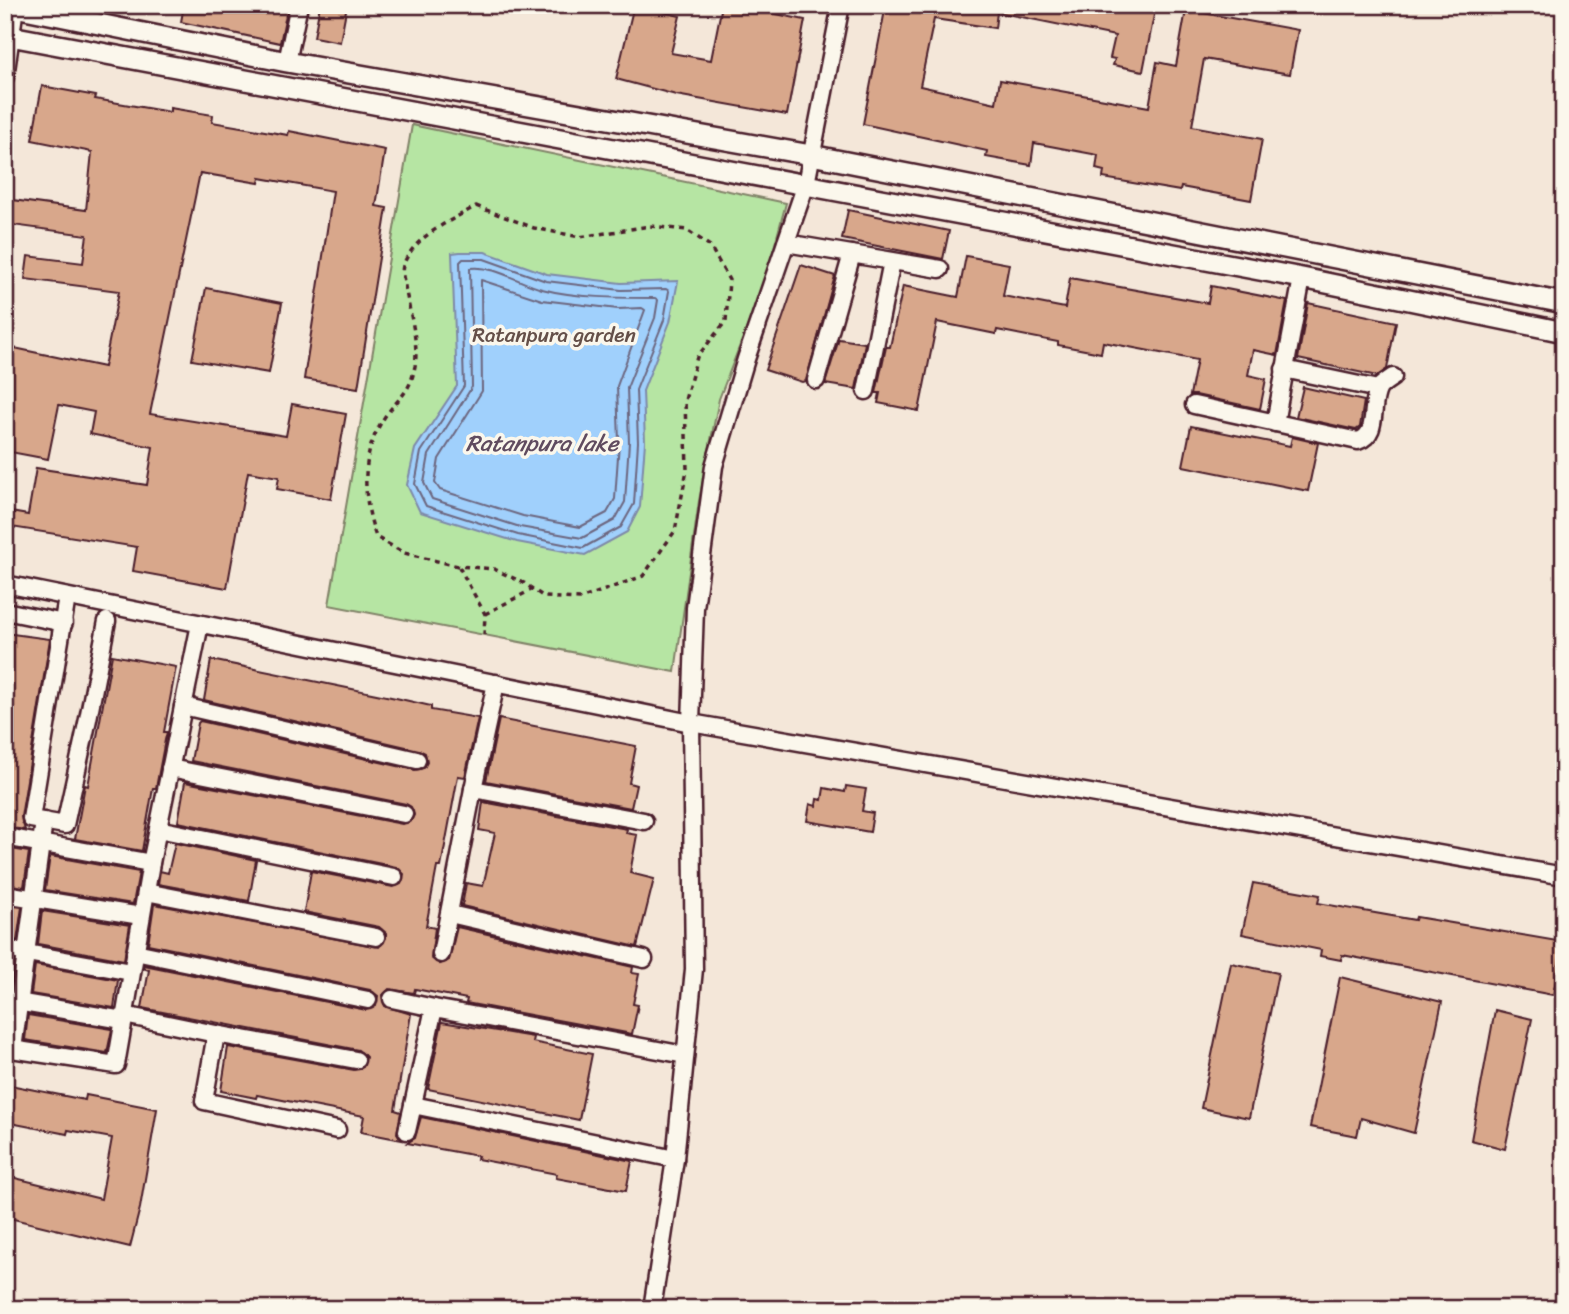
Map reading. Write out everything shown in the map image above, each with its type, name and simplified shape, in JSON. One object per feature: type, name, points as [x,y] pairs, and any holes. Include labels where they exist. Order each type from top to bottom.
[{"type":"street","points":[[287,62],[299,5]]},
{"type":"street","points":[[652,1309],[675,1159],[694,969],[691,723],[695,608],[714,466],[746,359],[806,184],[841,5]]},
{"type":"street","points":[[5,77],[10,6],[287,62],[811,155],[1564,303]]},
{"type":"street","points":[[8,35],[1302,278],[1564,331]]},
{"type":"street","points":[[786,243],[940,269]]},
{"type":"street","points":[[816,380],[852,254]]},
{"type":"street","points":[[866,391],[892,261]]},
{"type":"street","points":[[1275,423],[1302,278]]},
{"type":"street","points":[[1284,369],[1378,389]]},
{"type":"street","points":[[1194,405],[1350,440],[1365,439],[1370,432],[1378,389],[1393,377]]},
{"type":"street","points":[[5,584],[691,723],[1564,876]]},
{"type":"street","points":[[67,597],[31,819],[65,825],[107,621]]},
{"type":"street","points":[[5,611],[64,623]]},
{"type":"street","points":[[44,821],[26,953],[12,1001],[9,1048],[116,1065],[151,863],[200,624]]},
{"type":"street","points":[[442,954],[496,683]]},
{"type":"street","points":[[183,706],[417,760]]},
{"type":"street","points":[[170,768],[404,814]]},
{"type":"street","points":[[473,789],[644,821]]},
{"type":"street","points":[[158,829],[394,877]]},
{"type":"street","points":[[5,838],[151,863]]},
{"type":"street","points":[[146,892],[376,937]]},
{"type":"street","points":[[5,894],[141,916]]},
{"type":"street","points":[[450,914],[644,959]]},
{"type":"street","points":[[5,949],[131,972]]},
{"type":"street","points":[[135,952],[368,1000]]},
{"type":"street","points":[[392,999],[685,1055]]},
{"type":"street","points":[[12,1001],[123,1017],[356,1060]]},
{"type":"street","points":[[407,1131],[434,1008]]},
{"type":"street","points":[[216,1034],[204,1101],[337,1130]]},
{"type":"street","points":[[413,1105],[675,1159]]},
{"type":"path","points":[[475,206],[534,228],[580,237],[650,226],[687,230],[710,246],[729,280],[726,321],[697,357],[685,400],[687,470],[675,531],[643,576],[580,599],[544,597],[494,569],[458,566],[404,553],[376,537],[367,509],[367,461],[376,429],[408,390],[415,363],[402,267],[415,244],[475,206]]},
{"type":"path","points":[[458,566],[485,614],[484,635]]},
{"type":"path","points":[[485,614],[533,589]]},
{"type":"green space","name":"Ratanpura garden","points":[[412,125],[786,203],[766,278],[719,399],[699,501],[675,672],[329,605]]},
{"type":"water","name":"Ratanpura lake","points":[[485,252],[547,274],[621,283],[678,281],[670,322],[643,391],[645,442],[640,507],[627,532],[585,555],[517,542],[420,512],[407,485],[415,449],[457,386],[452,253]]},
{"type":"building","points":[[184,5],[288,5],[280,43],[181,22]]},
{"type":"building","points":[[320,5],[347,5],[340,42],[314,37]]},
{"type":"building","points":[[634,5],[680,16],[671,53],[711,60],[722,5],[805,20],[787,115],[676,95],[616,79]]},
{"type":"building","points":[[886,5],[1156,5],[1143,71],[1113,65],[1115,59],[1110,58],[1115,36],[997,12],[995,28],[934,19],[920,86],[996,103],[1000,80],[1149,107],[1157,62],[1176,66],[1186,10],[1298,30],[1290,74],[1204,59],[1192,126],[1262,139],[1251,200],[1181,187],[1180,191],[1103,178],[1104,171],[1096,169],[1098,155],[1034,143],[1031,165],[986,157],[987,151],[863,124]]},
{"type":"building","points":[[42,86],[96,96],[95,99],[170,112],[170,108],[213,115],[212,122],[288,135],[289,131],[385,150],[376,206],[387,208],[358,388],[304,379],[333,191],[260,178],[259,183],[200,173],[150,414],[286,436],[292,404],[346,414],[331,499],[277,489],[279,477],[248,472],[227,588],[133,571],[137,547],[5,526],[5,511],[28,515],[36,468],[147,485],[153,447],[90,434],[94,412],[59,405],[48,459],[5,451],[5,346],[104,367],[119,291],[25,279],[28,256],[83,263],[87,235],[5,224],[5,199],[86,210],[92,152],[32,140]]},
{"type":"building","points":[[848,210],[949,231],[943,259],[842,239]]},
{"type":"building","points":[[966,256],[1009,264],[1003,296],[1065,308],[1070,278],[1208,303],[1211,286],[1287,301],[1277,355],[1253,350],[1248,375],[1266,379],[1260,409],[1190,395],[1197,360],[1103,342],[1101,353],[997,330],[996,334],[937,322],[919,411],[878,403],[880,393],[876,393],[886,347],[890,347],[903,286],[958,297]]},
{"type":"building","points":[[801,265],[835,276],[806,381],[802,382],[765,370]]},
{"type":"building","points":[[206,288],[282,303],[269,373],[192,360]]},
{"type":"building","points":[[1308,303],[1396,322],[1387,369],[1377,376],[1298,359]]},
{"type":"building","points":[[839,339],[865,343],[856,389],[825,384]]},
{"type":"building","points":[[1303,387],[1364,401],[1360,427],[1356,430],[1296,417]]},
{"type":"building","points":[[1191,426],[1290,446],[1292,437],[1318,443],[1308,491],[1183,466]]},
{"type":"building","points":[[5,633],[50,639],[21,817],[25,830],[5,827]]},
{"type":"building","points":[[112,655],[176,667],[164,732],[167,732],[156,788],[153,788],[142,851],[75,839],[85,785],[88,786]]},
{"type":"building","points":[[211,660],[396,698],[431,706],[431,710],[478,718],[465,777],[458,776],[441,867],[437,867],[426,926],[435,928],[431,958],[440,964],[449,960],[457,927],[633,967],[632,973],[639,974],[633,1004],[638,1005],[632,1034],[466,1003],[467,999],[415,989],[414,993],[389,989],[382,996],[385,1006],[411,1014],[395,1110],[401,1112],[397,1133],[402,1140],[361,1132],[364,1116],[257,1095],[256,1098],[221,1091],[228,1047],[354,1070],[363,1067],[366,1057],[358,1050],[142,1008],[149,970],[143,968],[144,965],[366,1010],[376,1006],[378,996],[370,990],[148,944],[154,904],[379,947],[386,938],[386,933],[379,927],[304,912],[311,871],[393,887],[401,884],[404,874],[396,867],[178,822],[185,782],[402,824],[411,821],[414,815],[411,807],[406,804],[191,761],[198,723],[200,721],[415,770],[424,768],[427,762],[425,753],[419,750],[204,700]]},
{"type":"building","points":[[499,719],[636,746],[629,783],[636,785],[631,808],[486,781]]},
{"type":"building","points":[[846,786],[866,789],[862,811],[873,813],[870,832],[807,821],[810,804],[816,806],[817,799],[822,800],[824,788],[845,792]]},
{"type":"building","points":[[483,802],[627,829],[626,833],[637,835],[630,873],[654,879],[637,947],[462,906],[466,883],[483,886],[495,833],[479,830]]},
{"type":"building","points":[[175,843],[256,860],[249,901],[158,884],[160,871],[168,873]]},
{"type":"building","points":[[5,848],[29,852],[24,887],[5,884]]},
{"type":"building","points":[[50,856],[139,872],[133,904],[45,890]]},
{"type":"building","points":[[1253,883],[1320,895],[1318,903],[1563,942],[1553,995],[1342,955],[1341,960],[1320,956],[1321,950],[1242,934]]},
{"type":"building","points":[[5,905],[22,907],[17,941],[5,939]]},
{"type":"building","points":[[42,911],[130,925],[124,960],[38,944]]},
{"type":"building","points":[[5,960],[14,961],[10,990],[5,990]]},
{"type":"building","points":[[1231,963],[1278,973],[1249,1118],[1201,1108]]},
{"type":"building","points":[[35,965],[118,980],[114,1008],[31,994]]},
{"type":"building","points":[[1340,977],[1442,1002],[1414,1133],[1361,1118],[1357,1136],[1310,1127]]},
{"type":"building","points":[[1495,1010],[1532,1019],[1505,1149],[1471,1140]]},
{"type":"building","points":[[28,1015],[112,1029],[107,1053],[25,1040]]},
{"type":"building","points":[[442,1022],[533,1037],[532,1042],[592,1054],[579,1120],[428,1089]]},
{"type":"building","points":[[5,1084],[85,1100],[86,1095],[157,1109],[140,1208],[130,1247],[5,1217],[5,1181],[10,1182],[11,1177],[101,1199],[112,1138],[68,1130],[67,1134],[5,1122]]},
{"type":"building","points":[[421,1117],[632,1161],[626,1191],[556,1178],[557,1174],[477,1159],[478,1156],[407,1143],[415,1138]]}]
